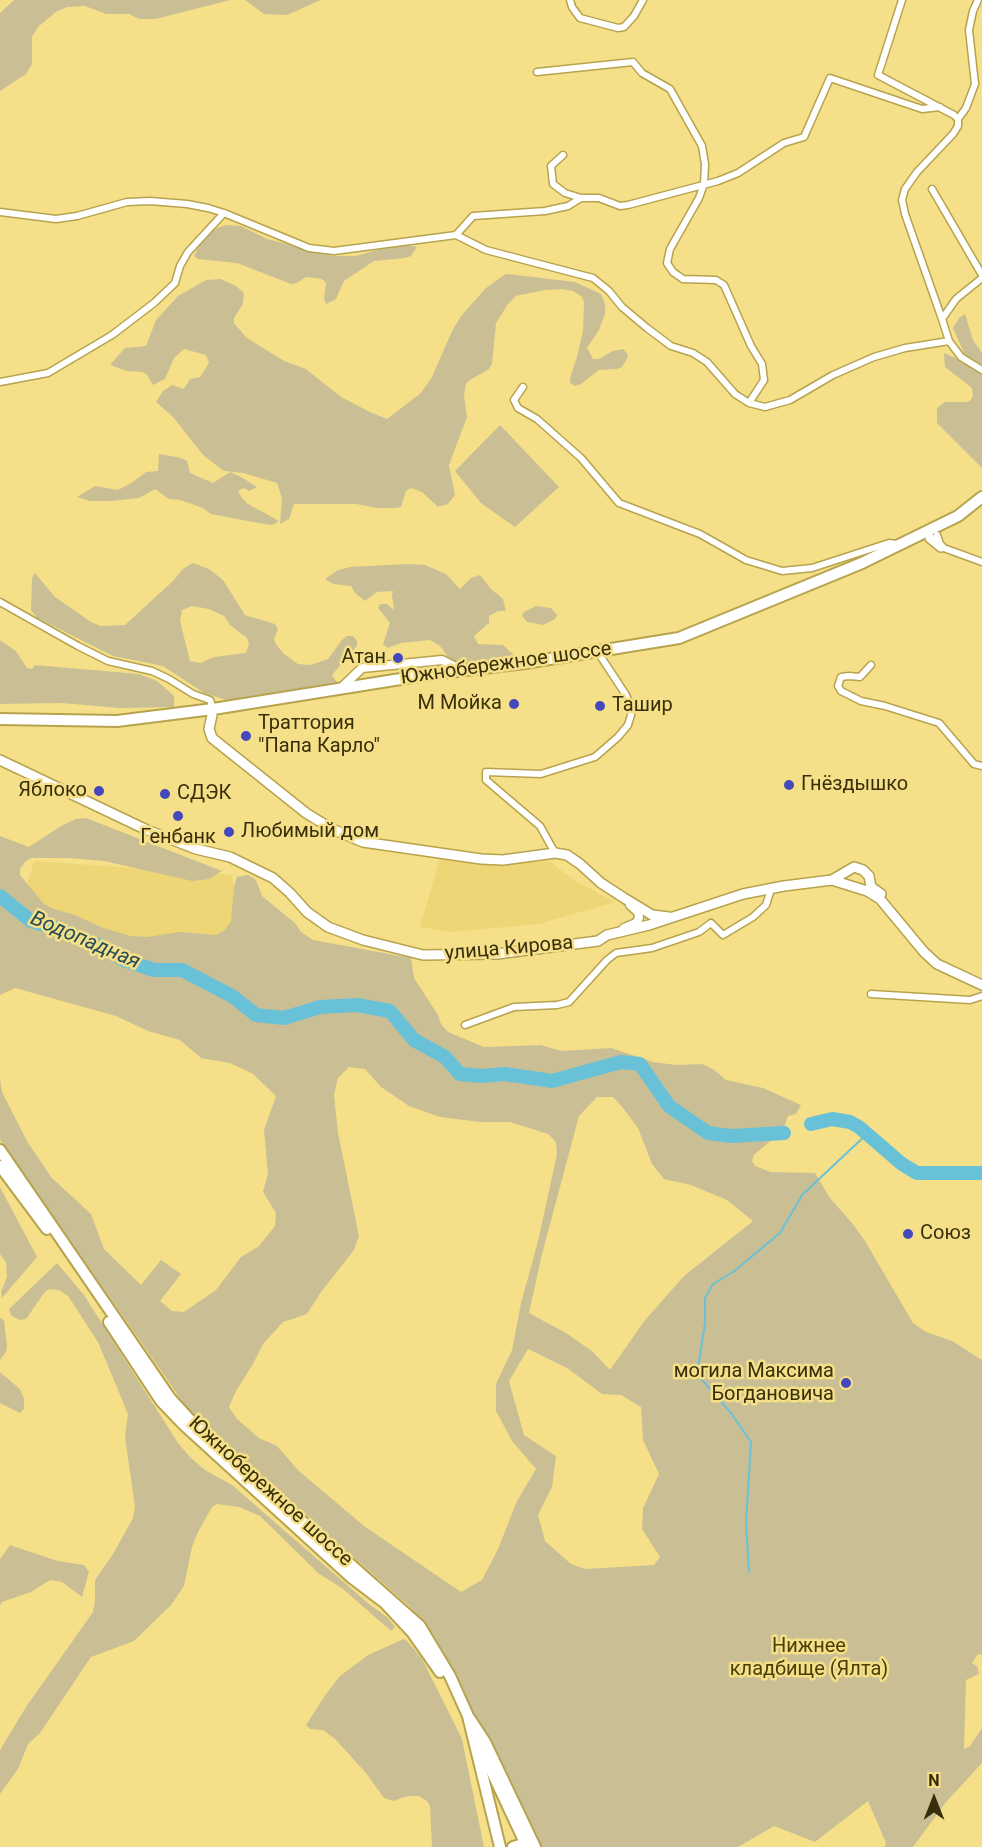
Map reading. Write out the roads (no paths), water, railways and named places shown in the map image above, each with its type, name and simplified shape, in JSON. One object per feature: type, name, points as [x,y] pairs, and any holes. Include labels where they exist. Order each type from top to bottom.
[{"type":"main road","name":"Южнобережное шоссе","points":[[0,719],[117,721],[525,663],[679,638],[903,544],[958,516],[982,497]]},
{"type":"main road","name":"Южнобережное шоссе","points":[[0,724],[109,726],[212,708],[528,669],[682,643],[858,572],[933,537],[982,505]]},
{"type":"main road","points":[[933,537],[944,548]]},
{"type":"main road","points":[[212,708],[209,729],[212,738],[306,813],[332,829],[363,842],[481,859],[503,860],[555,853],[567,855],[601,883],[652,915],[671,918]]},
{"type":"main road","name":"улица Кирова","points":[[1,760],[147,830],[196,849],[230,858],[273,878],[307,912],[328,927],[363,940],[423,955],[497,954],[598,941],[607,935],[671,918],[743,894],[771,889],[832,880],[869,889]]},
{"type":"main road","points":[[832,880],[854,867],[863,870],[869,876],[869,889],[882,895],[939,960],[981,983]]},
{"type":"main road","name":"Южнобережное шоссе","points":[[0,1150],[4,1170],[170,1398],[191,1421],[420,1626],[450,1676],[468,1716],[497,1844]]},
{"type":"main road","name":"Южнобережное шоссе","points":[[119,1330],[161,1401],[183,1424],[352,1578],[385,1603],[424,1647],[443,1677],[467,1732],[497,1844]]},
{"type":"main road","points":[[468,1716],[485,1742],[535,1847]]},
{"type":"main road","points":[[467,1732],[490,1768],[527,1847]]},
{"type":"main road","points":[[513,1847],[520,1845],[527,1847]]},
{"type":"street","points":[[570,0],[580,18],[618,28],[624,27],[634,16],[643,0]]},
{"type":"street","points":[[902,0],[878,75],[940,107],[958,119]]},
{"type":"street","points":[[978,0],[969,30],[975,84],[966,108],[958,119],[958,126],[953,134],[917,172],[902,200],[904,214],[949,341],[961,357],[982,370]]},
{"type":"street","points":[[537,72],[633,62],[642,73],[670,89],[702,146],[705,164],[704,184],[699,198],[670,249],[667,263],[673,272],[683,279],[716,280],[724,285],[751,346],[762,364],[764,380],[749,403]]},
{"type":"street","points":[[563,155],[551,166],[553,184],[565,193],[581,198],[599,198],[620,206],[628,205],[738,173],[783,144],[804,137],[830,78],[922,109],[940,107]]},
{"type":"street","points":[[932,189],[982,276],[956,299],[942,319]]},
{"type":"street","points":[[456,235],[473,216],[545,211],[568,206],[581,198]]},
{"type":"street","points":[[0,213],[56,219],[77,216],[127,202],[150,201],[208,208],[309,248],[334,251],[456,235],[486,250],[594,278],[609,291],[622,308],[655,334],[671,346],[707,362],[735,394],[749,403],[765,407],[790,400],[832,375],[874,357],[905,348],[949,341]]},
{"type":"street","points":[[0,382],[48,374],[112,335],[154,303],[175,283],[180,266],[188,252],[224,213]]},
{"type":"street","points":[[523,387],[514,400],[518,408],[537,419],[581,458],[619,503],[700,534],[746,560],[782,571],[812,568],[889,543],[903,544]]},
{"type":"street","points":[[944,548],[982,562]]},
{"type":"street","points":[[0,602],[108,661],[152,670],[212,708]]},
{"type":"street","points":[[555,853],[540,826],[486,780],[486,772],[541,774],[594,757],[618,737],[628,726],[631,715],[630,705],[601,657]]},
{"type":"street","points":[[339,690],[362,668],[442,660],[463,670]]},
{"type":"street","points":[[871,665],[860,678],[849,676],[842,678],[838,686],[841,691],[861,701],[939,723],[975,764],[982,766]]},
{"type":"street","points":[[465,1025],[495,1012],[514,1007],[557,1005],[569,1002],[616,953],[652,948],[699,932],[711,923],[723,935],[753,917],[766,904],[771,889]]},
{"type":"street","points":[[607,935],[636,923],[639,918],[638,912],[624,898]]},
{"type":"street","points":[[871,994],[970,1000],[982,996]]},
{"type":"waterway","name":"Водопадная","points":[[0,896],[31,921],[105,948],[124,960],[154,970],[182,970],[232,996],[256,1015],[284,1018],[320,1007],[357,1005],[390,1011],[414,1040],[445,1057],[460,1074],[482,1076],[505,1074],[552,1081],[621,1062],[640,1064],[669,1106],[708,1133],[731,1136],[784,1133]]},
{"type":"waterway","name":"Водопадная","points":[[811,1124],[832,1119],[850,1122],[902,1164],[917,1173],[982,1173]]},
{"type":"waterway","points":[[749,1572],[746,1522],[751,1442],[731,1413],[697,1374],[705,1323],[705,1298],[713,1284],[733,1272],[780,1233],[802,1195],[867,1134]]},
{"type":"place","name":"Атан","points":[[398,658]]},
{"type":"place","name":"М Мойка","points":[[514,704]]},
{"type":"place","name":"Ташир","points":[[600,706]]},
{"type":"place","name":"Траттория \"Папа Карло\"","points":[[246,736]]},
{"type":"place","name":"Гнёздышко","points":[[789,785]]},
{"type":"place","name":"Яблоко","points":[[99,791]]},
{"type":"place","name":"СДЭК","points":[[165,794]]},
{"type":"place","name":"Генбанк","points":[[178,816]]},
{"type":"place","name":"Любимый дом","points":[[229,832]]},
{"type":"place","name":"Союз","points":[[908,1234]]},
{"type":"place","name":"могила Максима Богдановича","points":[[846,1383]]},
{"type":"park label","name":"Нижнее кладбище (Ялта)","points":[[809,1658]]}]
